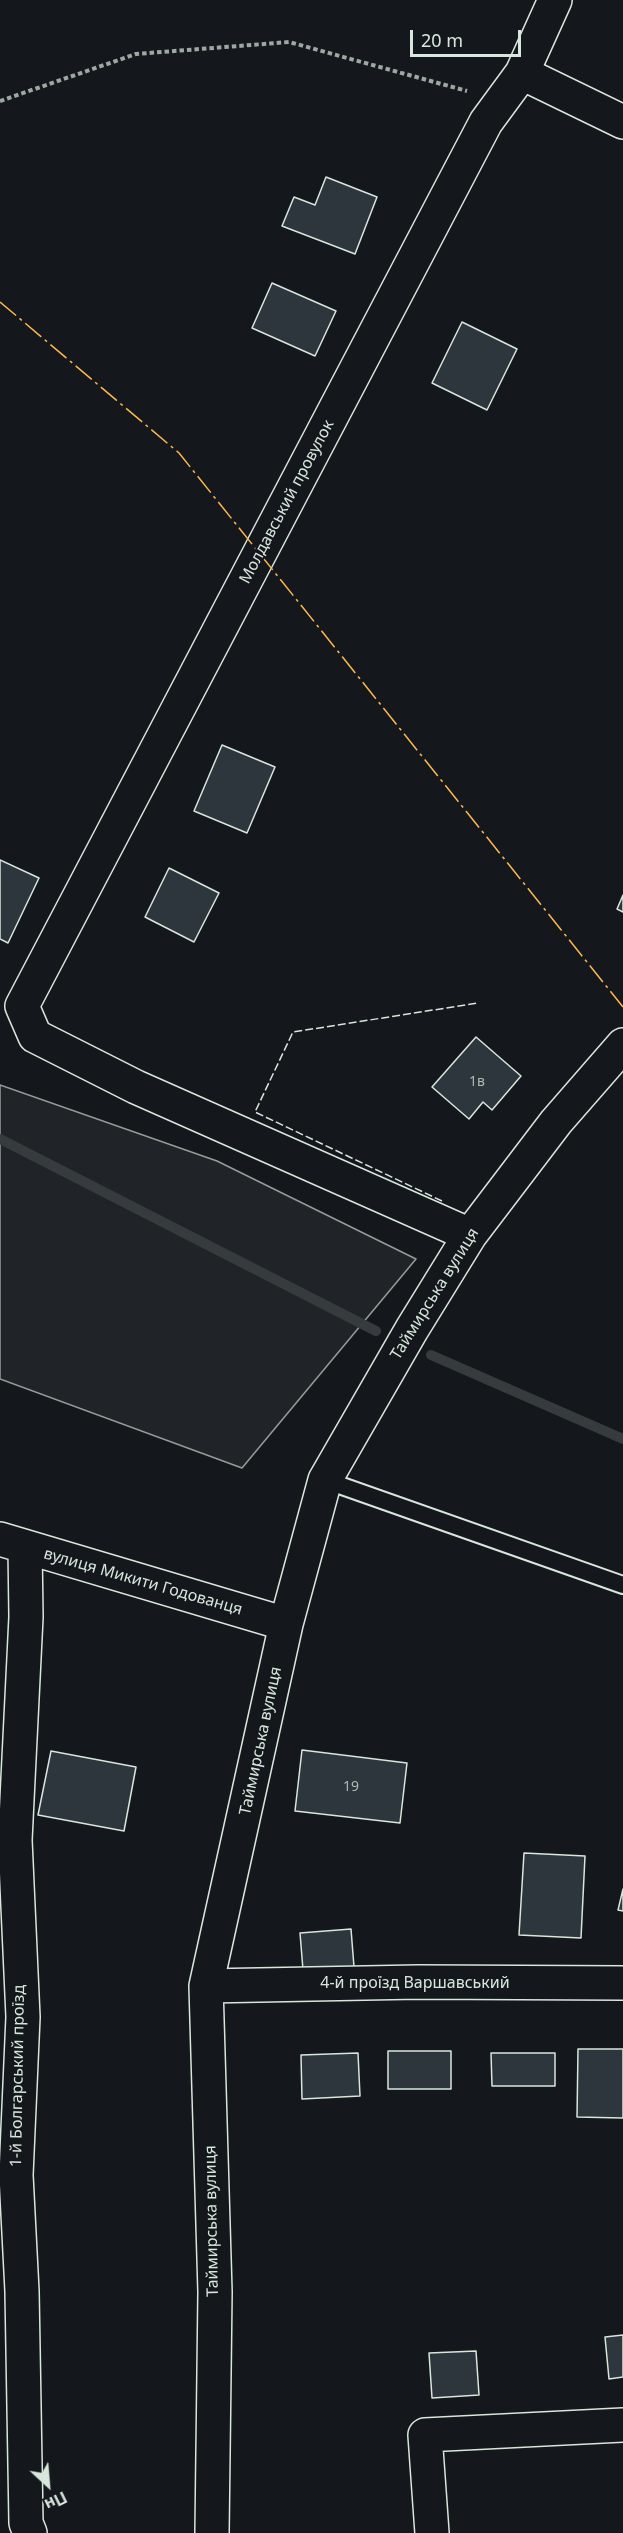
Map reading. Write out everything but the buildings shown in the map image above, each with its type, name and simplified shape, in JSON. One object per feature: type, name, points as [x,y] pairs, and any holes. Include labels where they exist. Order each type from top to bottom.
[{"type":"street","name":"Молдавський провулок","points":[[470,1235],[136,1087],[35,1036],[22,1006],[486,122],[522,73],[555,0]]},
{"type":"street","points":[[522,73],[623,122]]},
{"type":"street","name":"Таймирська вулиця","points":[[212,2533],[214,2292],[206,1986],[286,1624],[325,1480],[412,1329],[470,1235],[556,1122],[623,1046]]},
{"type":"street","name":"вулиця Микити Годованця","points":[[12,1543],[286,1624]]},
{"type":"street","name":"1-й Болгарський проїзд","points":[[12,1543],[26,1617],[15,1840],[23,2017],[16,2175],[22,2291],[26,2523],[30,2533]]},
{"type":"street","name":"4-й проїзд Варшавський","points":[[206,1986],[418,1982],[623,1983]]},
{"type":"street","points":[[432,2533],[425,2435],[623,2425]]},
{"type":"lane","points":[[325,1480],[623,1585]]},
{"type":"path","points":[[0,101],[136,54],[289,42],[413,74],[502,102]]},
{"type":"shaded area","points":[[0,1085],[217,1161],[416,1259],[242,1468],[0,1379]]},
{"type":"waterway","points":[[0,1139],[376,1331]]},
{"type":"waterway","points":[[431,1355],[623,1439]]},
{"type":"fence","points":[[442,1201],[255,1112],[293,1032],[478,1003]]},
{"type":"power","points":[[0,302],[179,453],[623,1007]]}]
